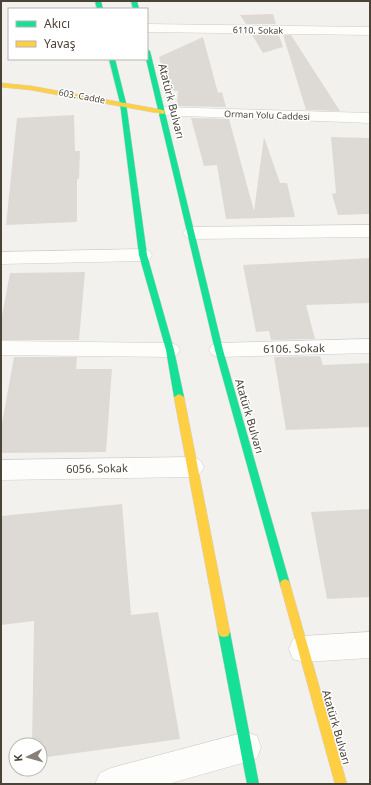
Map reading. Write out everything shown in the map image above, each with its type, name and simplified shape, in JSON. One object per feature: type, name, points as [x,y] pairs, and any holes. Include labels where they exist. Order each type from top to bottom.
[{"type":"main road","name":"Atatürk Bulvarı","points":[[148,55],[163,112],[219,350],[341,784]]},
{"type":"main road","points":[[112,60],[123,103],[143,255],[170,350],[253,784]]},
{"type":"main road","name":"603. Cadde","points":[[1,85],[31,88],[123,103],[163,112]]},
{"type":"street","name":"6110. Sokak","points":[[148,28],[370,31]]},
{"type":"street","name":"Orman Yolu Caddesi","points":[[163,112],[370,118]]},
{"type":"street","points":[[192,233],[370,231]]},
{"type":"street","points":[[1,258],[143,255]]},
{"type":"street","name":"6106. Sokak","points":[[219,350],[370,346]]},
{"type":"street","points":[[1,348],[170,350]]},
{"type":"street","name":"6056. Sokak","points":[[1,470],[192,467]]},
{"type":"street","points":[[303,650],[370,645]]},
{"type":"street","points":[[111,784],[246,747]]},
{"type":"building","points":[[273,14],[276,24],[246,24],[240,15]]},
{"type":"building","points":[[252,35],[279,35],[283,47],[263,53]]},
{"type":"building","points":[[283,35],[291,35],[340,111],[306,110]]},
{"type":"building","points":[[203,37],[218,93],[222,92],[226,107],[177,106],[178,91],[168,90],[159,57]]},
{"type":"building","points":[[74,115],[75,151],[80,151],[79,179],[77,179],[77,222],[6,225],[17,118]]},
{"type":"building","points":[[191,118],[229,119],[254,211],[264,137],[280,183],[287,183],[295,217],[226,219],[217,165],[204,166]]},
{"type":"building","points":[[331,137],[370,138],[370,214],[338,215],[332,194],[336,193]]},
{"type":"building","points":[[370,258],[370,303],[306,305],[315,339],[271,340],[269,331],[256,332],[243,265]]},
{"type":"building","points":[[85,272],[79,340],[1,340],[1,321],[10,273]]},
{"type":"building","points":[[320,356],[323,365],[370,363],[370,427],[286,430],[274,357]]},
{"type":"building","points":[[14,357],[77,357],[76,369],[112,369],[106,452],[1,453],[1,429]]},
{"type":"building","points":[[122,504],[131,615],[158,612],[180,739],[48,757],[48,737],[32,737],[34,621],[1,625],[1,516]]},
{"type":"building","points":[[370,509],[370,597],[327,599],[311,512]]},
{"type":"traffic: fast","points":[[98,1],[100,8]]},
{"type":"traffic: fast","points":[[134,1],[136,8]]},
{"type":"traffic: fast","points":[[148,55],[219,350],[285,584]]},
{"type":"traffic: fast","points":[[112,60],[123,103],[143,255],[170,350],[179,397]]},
{"type":"traffic: fast","points":[[224,632],[253,784]]},
{"type":"traffic: slow","points":[[1,85],[31,88],[163,112]]},
{"type":"traffic: slow","points":[[179,397],[224,632]]},
{"type":"traffic: slow","points":[[285,584],[341,784]]}]
